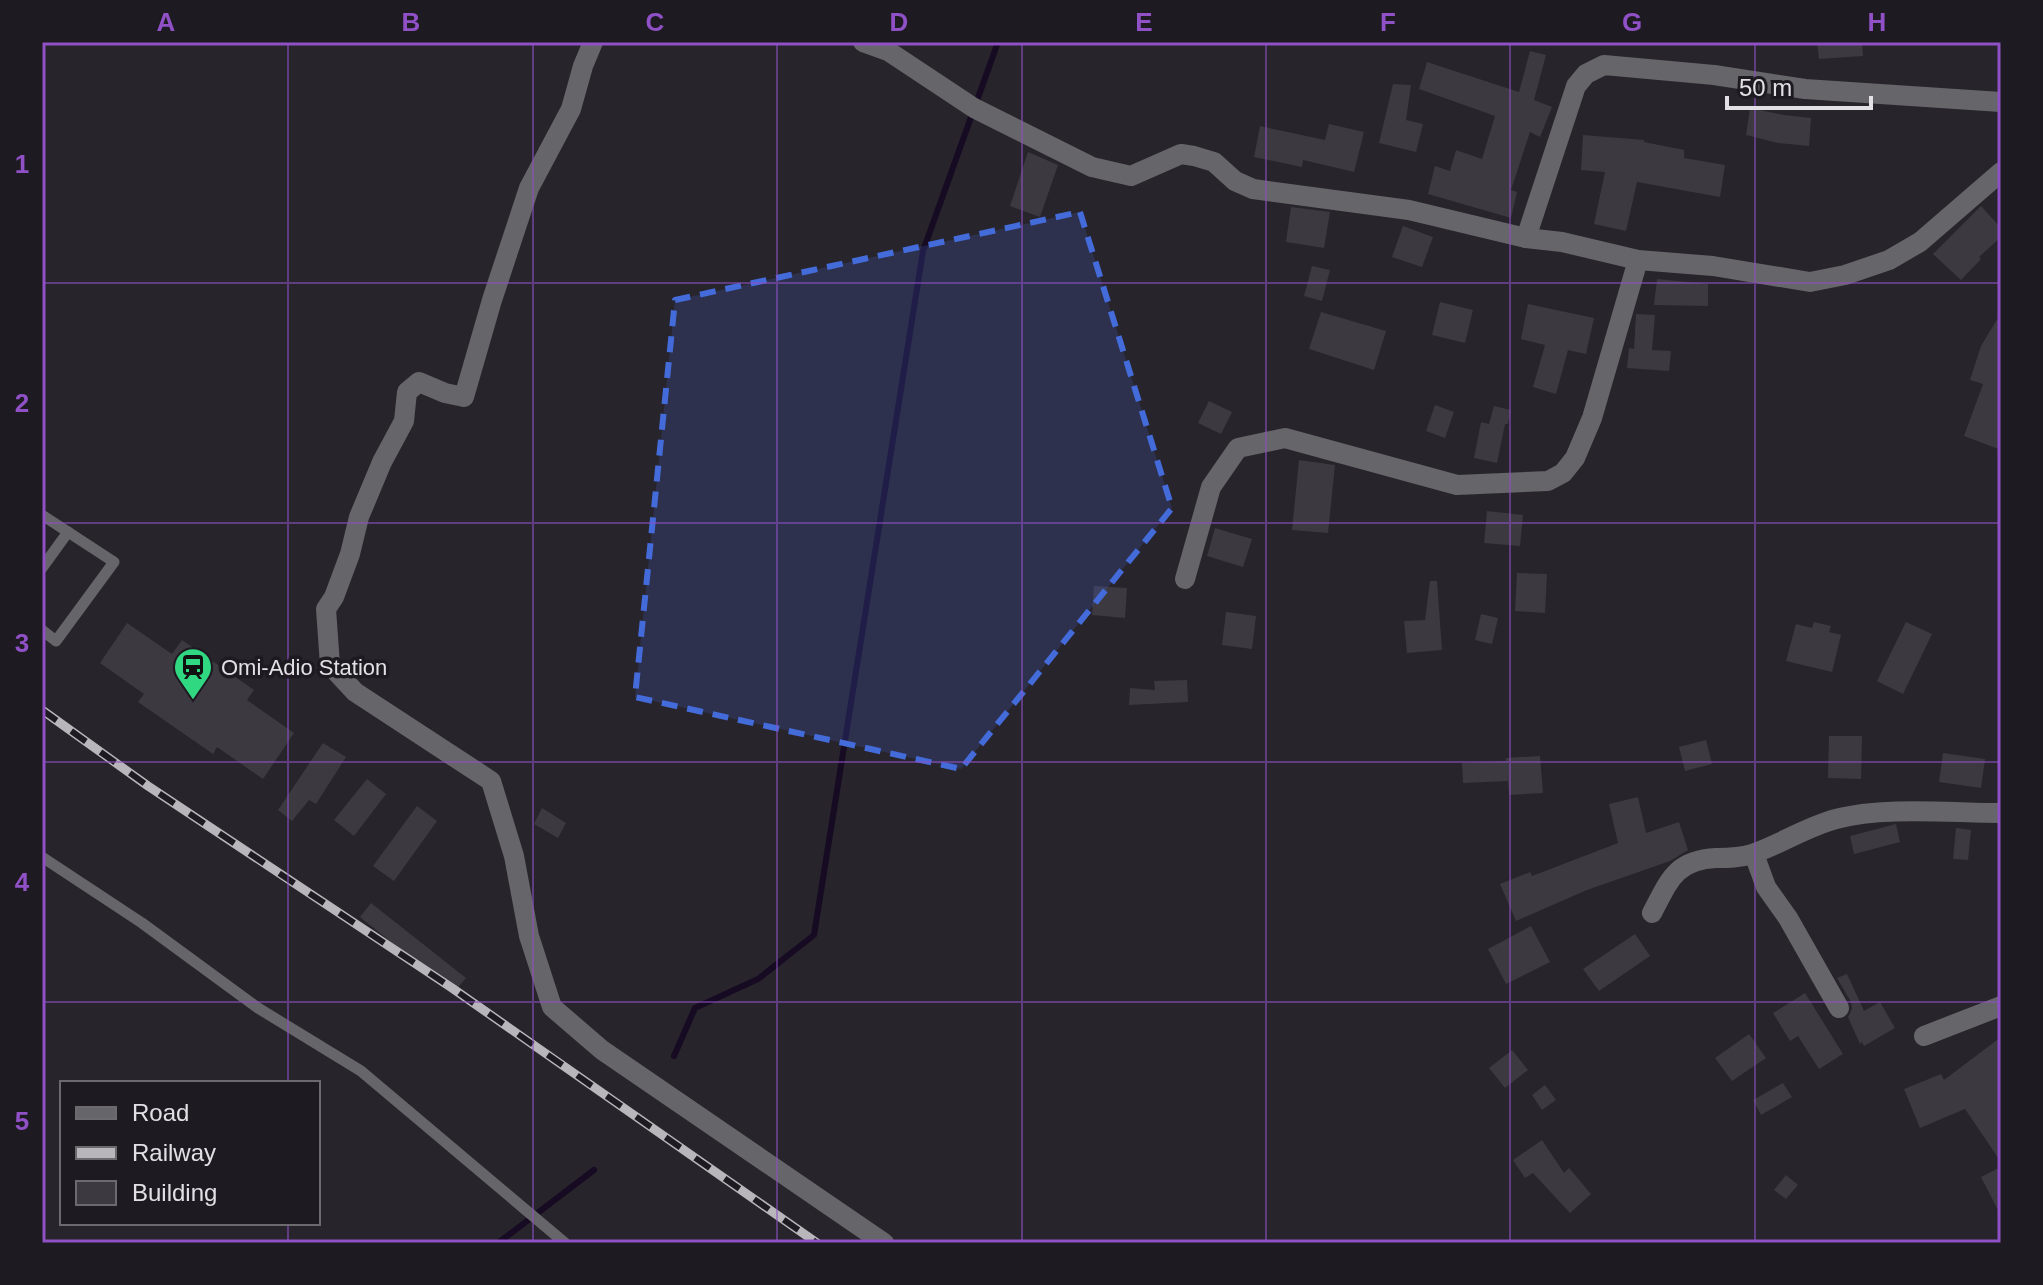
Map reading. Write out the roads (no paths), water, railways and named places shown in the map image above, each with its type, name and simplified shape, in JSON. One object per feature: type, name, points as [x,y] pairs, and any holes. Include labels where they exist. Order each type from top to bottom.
[{"type":"street","points":[[593,42],[571,109],[529,188],[464,397],[419,382],[407,392],[404,421],[382,462],[359,517],[350,554],[334,597],[326,609],[330,665],[355,692],[491,781],[514,856],[529,936],[552,1007],[602,1050],[884,1243]]},
{"type":"street","points":[[863,42],[888,51],[974,108],[1092,167],[1131,176],[1181,154],[1194,156],[1214,162],[1235,181],[1253,189],[1409,210],[1638,260],[1713,266],[1810,282],[1845,275],[1889,260],[1920,242],[2001,172]]},
{"type":"street","points":[[1526,238],[1576,86],[1586,74],[1604,65],[1714,75],[1805,89],[2001,102]]},
{"type":"street","points":[[1185,579],[1211,487],[1238,448],[1285,438],[1457,485],[1548,481],[1563,473],[1575,458],[1592,418],[1638,260]]},
{"type":"street","points":[[1652,913],[1672,875],[1683,865],[1703,859],[1754,854],[1809,827],[1840,817],[1886,813],[2001,813]]},
{"type":"street","points":[[1754,854],[1766,887],[1788,918],[1839,1008]]},
{"type":"street","points":[[1924,1036],[2001,1006]]},
{"type":"lane","points":[[42,515],[114,562],[56,641],[42,630]]},
{"type":"lane","points":[[42,568],[68,532]]},
{"type":"lane","points":[[42,857],[142,923],[258,1008],[361,1071],[565,1243]]},
{"type":"waterway","points":[[674,1056],[695,1008],[758,979],[814,935],[923,251],[998,42]]},
{"type":"waterway","points":[[498,1243],[594,1170]]},
{"type":"railway","points":[[42,710],[148,786],[452,988],[817,1243]]},
{"type":"place","name":"Omi-Adio Station","points":[[193,701]]}]
